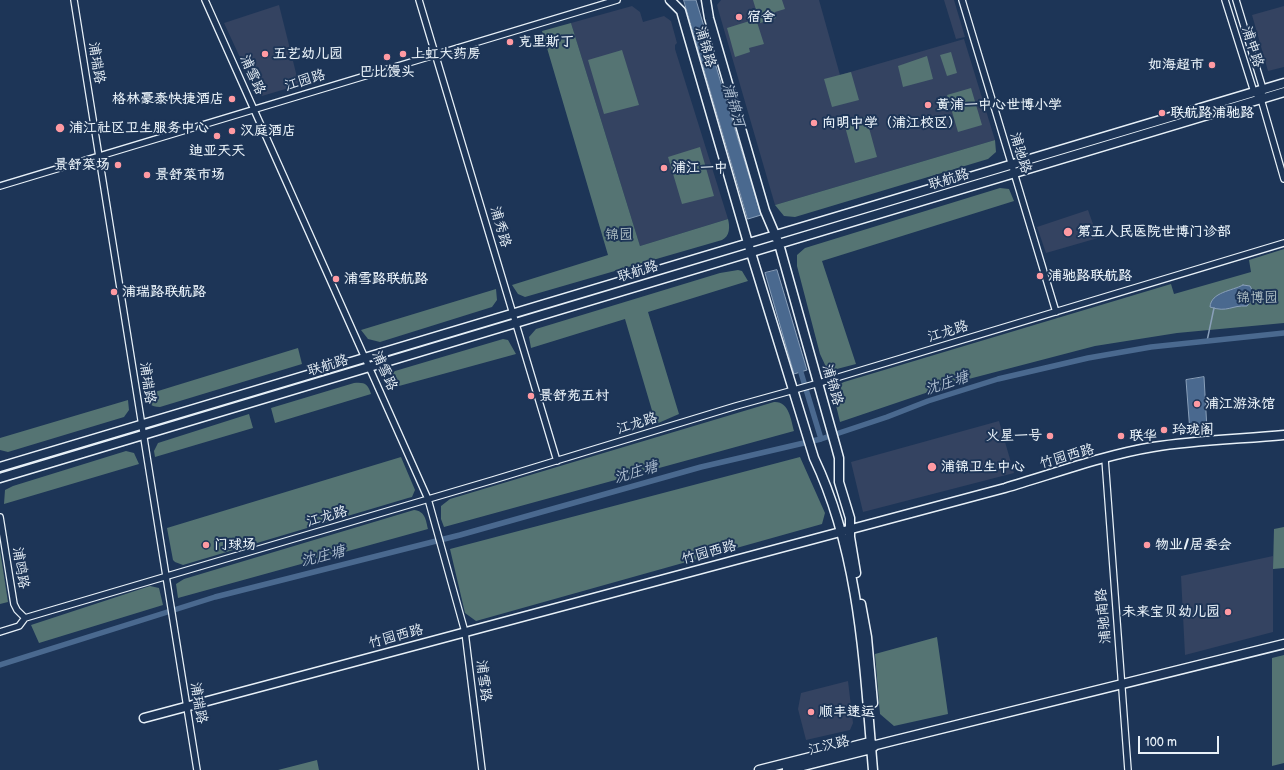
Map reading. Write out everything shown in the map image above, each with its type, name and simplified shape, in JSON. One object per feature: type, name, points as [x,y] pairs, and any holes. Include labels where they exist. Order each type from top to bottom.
[{"type":"street","name":"浦瑞路","points":[[74,0],[168,596],[198,770]]},
{"type":"street","name":"浦雪路","points":[[205,0],[428,500],[465,632],[482,770]]},
{"type":"street","name":"浦秀路","points":[[419,0],[557,461]]},
{"type":"street","name":"江园路","points":[[0,186],[617,0]]},
{"type":"street","name":"浦锦路","points":[[670,0],[681,11],[754,251],[812,452],[826,484],[841,531],[857,610],[872,746],[878,770]]},
{"type":"street","name":"浦锦路","points":[[701,0],[709,18]]},
{"type":"street","name":"浦锦路","points":[[706,0],[709,18],[772,236],[819,384],[839,458],[840,482],[850,518],[850,530],[867,637],[873,770]]},
{"type":"street","name":"浦驰路","points":[[962,0],[1056,312]]},
{"type":"street","name":"浦申路","points":[[1225,0],[1254,92],[1261,99]]},
{"type":"street","name":"浦申路","points":[[1236,0],[1263,89],[1261,99],[1284,179]]},
{"type":"street","name":"联航路","points":[[0,467],[1284,83]]},
{"type":"street","name":"联航路","points":[[0,478],[1284,92]]},
{"type":"street","name":"江龙路","points":[[0,632],[19,626],[25,618],[166,578],[794,390],[819,384],[1284,243]]},
{"type":"street","name":"竹园西路","points":[[144,718],[841,531],[850,530],[1152,447],[1284,435]]},
{"type":"street","name":"浦驰南路","points":[[1105,459],[1128,770]]},
{"type":"street","name":"浦鸥路","points":[[0,517],[14,604],[17,610],[25,618]]},
{"type":"street","points":[[760,770],[872,746],[1284,644]]},
{"type":"street","name":"江汉路","points":[[787,770],[872,746]]},
{"type":"shaded area","points":[[684,0],[696,0],[761,215],[748,219]]},
{"type":"shaded area","name":"向明中学（浦江校区）","points":[[721,0],[819,0],[840,75],[964,39],[995,140],[775,205],[718,9],[717,5]]},
{"type":"shaded area","points":[[944,0],[954,0],[965,37],[956,39]]},
{"type":"shaded area","name":"五艺幼儿园","points":[[279,5],[299,85],[262,96],[256,92],[224,23]]},
{"type":"shaded area","name":"浦江一中","points":[[632,6],[640,12],[643,22],[664,16],[671,21],[677,43],[675,45],[675,49],[728,219],[640,246],[571,23]]},
{"type":"shaded area","points":[[1284,6],[1284,67],[1268,71],[1252,15]]},
{"type":"shaded area","name":"第五人民医院世博门诊部","points":[[1088,210],[1098,238],[1046,253],[1037,227]]},
{"type":"shaded area","points":[[777,270],[807,370],[794,374],[765,273]]},
{"type":"shaded area","points":[[1243,285],[1250,286],[1255,296],[1247,306],[1225,309],[1210,307],[1211,302],[1218,295]]},
{"type":"shaded area","name":"浦江游泳馆","points":[[1204,377],[1207,429],[1190,432],[1186,380]]},
{"type":"shaded area","name":"浦锦卫生中心","points":[[999,421],[1014,473],[863,512],[851,462]]},
{"type":"shaded area","name":"未来宝贝幼儿园","points":[[1273,556],[1273,632],[1185,655],[1181,576]]},
{"type":"shaded area","points":[[848,681],[853,723],[850,730],[806,740],[798,709],[801,693]]},
{"type":"green space","points":[[753,0],[782,0],[785,9],[775,12],[776,18],[760,23]]},
{"type":"green space","points":[[756,19],[764,44],[749,48],[750,52],[735,57],[727,28]]},
{"type":"green space","name":"锦园","points":[[571,23],[640,246],[728,219],[729,231],[727,236],[722,240],[525,297],[518,294],[512,285],[608,255],[542,31]]},
{"type":"green space","points":[[622,50],[639,105],[604,114],[588,60]]},
{"type":"green space","points":[[951,52],[957,73],[947,76],[940,55]]},
{"type":"green space","points":[[927,56],[933,79],[903,87],[898,66]]},
{"type":"green space","points":[[851,72],[859,100],[832,107],[824,79]]},
{"type":"green space","points":[[971,88],[982,125],[958,132],[947,95]]},
{"type":"green space","points":[[866,117],[877,157],[855,163],[844,123]]},
{"type":"green space","points":[[995,140],[996,152],[988,159],[795,217],[784,216],[775,205]]},
{"type":"green space","points":[[700,147],[714,196],[682,204],[668,157]]},
{"type":"green space","points":[[1000,188],[1009,189],[1014,201],[822,261],[856,364],[833,370],[826,367],[820,354],[797,266],[797,255],[805,248]]},
{"type":"green space","name":"锦博园","points":[[1284,249],[1284,323],[1177,333],[1095,346],[961,381],[840,422],[834,397],[836,386],[844,382],[1171,284],[1174,294],[1251,272],[1249,260]]},
{"type":"green space","points":[[738,270],[742,271],[748,281],[648,312],[679,414],[656,424],[625,319],[531,348],[529,337],[536,329],[720,273]]},
{"type":"green space","points":[[496,289],[497,300],[492,307],[380,342],[368,339],[361,330]]},
{"type":"green space","points":[[503,339],[508,340],[516,354],[388,389],[386,378],[395,371]]},
{"type":"green space","points":[[298,348],[302,364],[160,407],[150,404],[146,400],[145,395]]},
{"type":"green space","points":[[354,383],[366,384],[371,394],[275,423],[271,408]]},
{"type":"green space","points":[[128,400],[129,410],[124,417],[8,452],[0,450],[0,438]]},
{"type":"green space","points":[[774,402],[783,405],[786,408],[794,431],[444,527],[441,519],[441,506],[450,499]]},
{"type":"green space","points":[[249,414],[253,428],[155,457],[154,451],[158,443]]},
{"type":"green space","points":[[126,451],[134,453],[139,464],[4,504],[5,490],[13,486]]},
{"type":"green space","points":[[401,457],[415,490],[412,497],[183,565],[173,560],[167,528]]},
{"type":"green space","points":[[800,457],[825,513],[822,524],[476,621],[465,613],[450,549]]},
{"type":"green space","points":[[414,510],[423,514],[426,519],[428,529],[178,598],[176,584],[184,579]]},
{"type":"green space","points":[[1284,527],[1284,568],[1273,569],[1274,529]]},
{"type":"green space","points":[[0,550],[8,602],[0,604]]},
{"type":"green space","points":[[150,586],[159,588],[163,605],[39,643],[31,625]]},
{"type":"green space","points":[[937,637],[948,714],[894,726],[880,714],[875,654]]},
{"type":"green space","points":[[1284,655],[1284,763],[1272,766],[1272,658]]},
{"type":"green space","points":[[317,760],[319,770],[278,770]]},
{"type":"waterway","points":[[1207,341],[1214,308]]},
{"type":"waterway","name":"沈庄塘","points":[[0,665],[215,597],[460,535],[701,467],[821,439],[887,417],[928,401],[998,379],[1088,358],[1151,347],[1284,333]]},
{"type":"waterway","name":"浦锦河","points":[[799,366],[821,439]]},
{"type":"place","name":"宿舍","points":[[739,17]]},
{"type":"place","name":"克里斯丁","points":[[510,42]]},
{"type":"place","name":"五艺幼儿园","points":[[265,54]]},
{"type":"place","name":"上虹大药房","points":[[403,54]]},
{"type":"place","name":"巴比馒头","points":[[387,57]]},
{"type":"place","name":"如海超市","points":[[1212,65]]},
{"type":"place","name":"格林豪泰快捷酒店","points":[[232,99]]},
{"type":"place","name":"黄浦一中心世博小学","points":[[928,105]]},
{"type":"place","name":"联航路浦驰路","points":[[1162,113]]},
{"type":"place","name":"向明中学（浦江校区）","points":[[814,123]]},
{"type":"place","name":"浦江社区卫生服务中心","points":[[60,128]]},
{"type":"place","name":"汉庭酒店","points":[[232,131]]},
{"type":"place","name":"迪亚天天","points":[[217,136]]},
{"type":"place","name":"景舒菜场","points":[[118,165]]},
{"type":"place","name":"浦江一中","points":[[664,168]]},
{"type":"place","name":"景舒菜市场","points":[[147,175]]},
{"type":"place","name":"第五人民医院世博门诊部","points":[[1068,232]]},
{"type":"place","name":"浦驰路联航路","points":[[1040,276]]},
{"type":"place","name":"浦雪路联航路","points":[[336,279]]},
{"type":"place","name":"浦瑞路联航路","points":[[114,292]]},
{"type":"place","name":"景舒苑五村","points":[[531,396]]},
{"type":"place","name":"浦江游泳馆","points":[[1197,404]]},
{"type":"place","name":"玲珑阁","points":[[1164,430]]},
{"type":"place","name":"火星一号","points":[[1050,436]]},
{"type":"place","name":"联华","points":[[1121,436]]},
{"type":"place","name":"浦锦卫生中心","points":[[932,467]]},
{"type":"place","name":"门球场","points":[[206,545]]},
{"type":"place","name":"物业/居委会","points":[[1147,545]]},
{"type":"place","name":"未来宝贝幼儿园","points":[[1228,612]]},
{"type":"place","name":"顺丰速运","points":[[811,712]]}]
